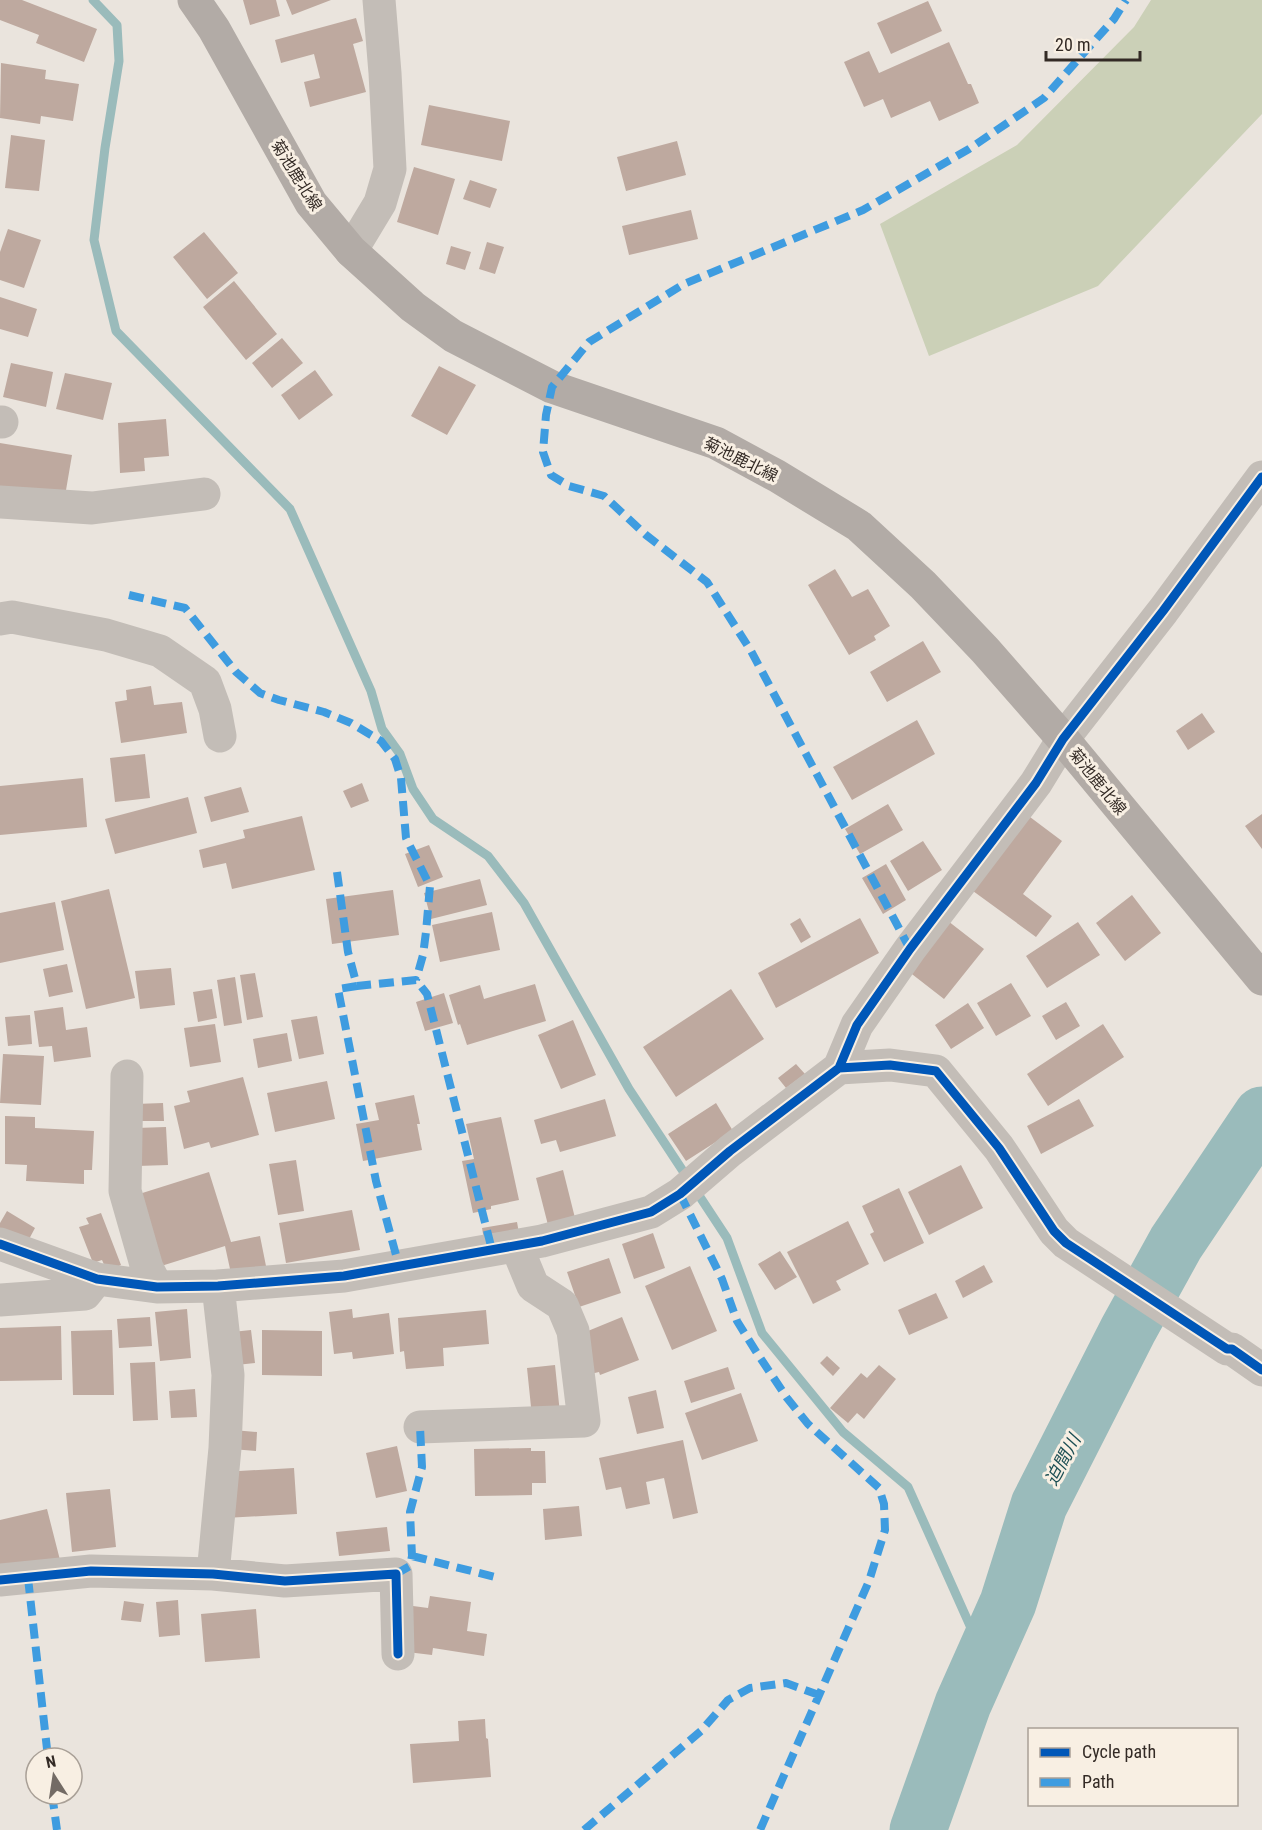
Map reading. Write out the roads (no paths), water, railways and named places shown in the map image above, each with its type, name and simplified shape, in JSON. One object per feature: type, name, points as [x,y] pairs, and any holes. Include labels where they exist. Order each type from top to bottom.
[{"type":"main road","name":"菊池鹿北線","points":[[194,0],[214,29],[311,203],[351,251],[413,307],[453,336],[552,387],[716,443],[777,476],[859,526],[923,585],[985,650],[1063,739],[1262,979]]},
{"type":"street","points":[[351,251],[380,203],[390,169],[386,73],[379,0]]},
{"type":"street","points":[[0,1244],[97,1278],[157,1287],[218,1286],[344,1275],[520,1245],[651,1212],[680,1194],[730,1151],[839,1068],[857,1025],[910,949],[1036,783],[1063,739],[1163,611],[1262,477]]},
{"type":"street","points":[[0,502],[92,508],[204,494]]},
{"type":"street","points":[[0,619],[12,617],[106,635],[160,651],[205,682],[215,709],[220,736]]},
{"type":"street","points":[[839,1068],[890,1065],[936,1071],[999,1148],[1054,1231],[1066,1243],[1262,1370]]},
{"type":"street","points":[[127,1076],[125,1191],[147,1268],[157,1287]]},
{"type":"street","points":[[420,1427],[584,1421],[573,1331],[562,1305],[533,1286],[521,1257],[520,1245]]},
{"type":"street","points":[[0,1300],[85,1294],[97,1278]]},
{"type":"street","points":[[213,1574],[225,1448],[228,1376],[218,1286]]},
{"type":"street","points":[[0,1580],[91,1571],[213,1574],[285,1581],[396,1574],[399,1654]]},
{"type":"waterway","points":[[93,0],[117,25],[119,61],[105,148],[94,240],[116,331],[290,509],[371,691],[382,729],[400,754],[413,789],[433,819],[488,856],[524,903],[629,1089],[727,1238],[762,1333],[843,1432],[908,1487],[984,1657]]},
{"type":"waterway","name":"迫間川","points":[[918,1830],[963,1704],[1008,1603],[1039,1505],[1128,1330],[1176,1243],[1262,1115]]}]
